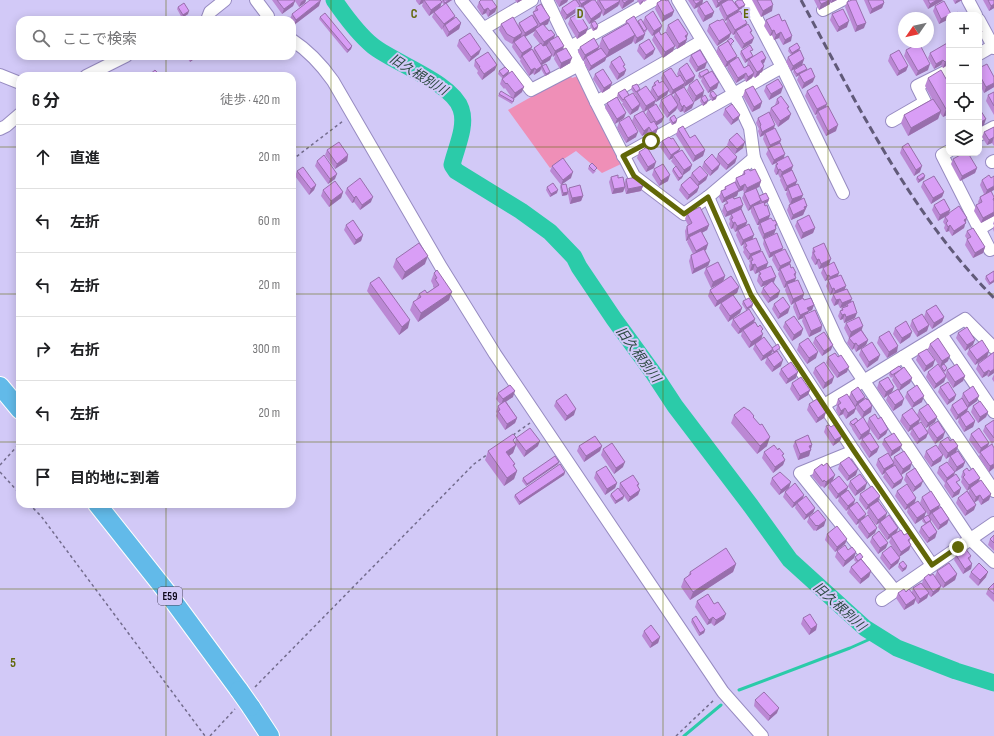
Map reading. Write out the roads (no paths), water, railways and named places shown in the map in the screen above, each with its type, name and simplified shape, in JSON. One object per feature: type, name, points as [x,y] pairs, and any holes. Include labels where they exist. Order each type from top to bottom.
[{"type":"highway","points":[[0,386],[16,405]]},
{"type":"highway","name":"E59","points":[[100,508],[166,591],[239,690],[270,736]]},
{"type":"street","points":[[208,16],[210,12],[225,0]]},
{"type":"street","points":[[256,0],[268,16]]},
{"type":"street","points":[[461,0],[531,90],[579,65]]},
{"type":"street","points":[[483,29],[532,0]]},
{"type":"street","points":[[547,0],[596,102],[634,176],[684,214],[708,197],[754,158]]},
{"type":"street","points":[[570,47],[654,0]]},
{"type":"street","points":[[678,0],[734,94],[750,128],[754,158],[839,344],[970,539],[994,562]]},
{"type":"street","points":[[746,0],[782,68],[843,193]]},
{"type":"street","points":[[823,10],[842,0]]},
{"type":"street","points":[[968,0],[974,12]]},
{"type":"street","points":[[982,25],[994,47],[982,53]]},
{"type":"street","points":[[596,102],[702,41]]},
{"type":"street","points":[[296,43],[323,67],[333,81],[440,267],[538,417],[723,692],[762,736]]},
{"type":"street","points":[[94,72],[118,60]]},
{"type":"street","points":[[623,156],[782,68]]},
{"type":"street","points":[[892,121],[925,102],[917,86],[946,74]]},
{"type":"street","points":[[0,75],[16,81]]},
{"type":"street","points":[[0,129],[16,117]]},
{"type":"street","points":[[982,133],[994,127]]},
{"type":"street","points":[[946,153],[942,155],[990,250]]},
{"type":"street","points":[[708,197],[751,295],[854,451],[932,565]]},
{"type":"street","points":[[979,229],[994,220]]},
{"type":"street","points":[[824,405],[965,319],[994,348]]},
{"type":"street","points":[[941,334],[994,412]]},
{"type":"street","points":[[903,357],[994,491]]},
{"type":"street","points":[[854,451],[800,473],[895,591]]},
{"type":"street","points":[[882,600],[994,523]]},
{"type":"waterway","name":"旧久根別川","points":[[334,0],[357,30],[373,46],[436,82],[456,100],[461,109],[463,123],[452,165],[456,171],[521,211],[550,232],[574,257],[579,267],[614,319],[675,406],[790,560],[865,628],[897,648],[956,671],[994,683]]},
{"type":"waterway","points":[[739,690],[850,648],[877,636]]},
{"type":"waterway","points":[[684,736],[721,705]]},
{"type":"railway","points":[[801,0],[865,118],[911,194],[936,230],[964,265],[994,298]]}]
